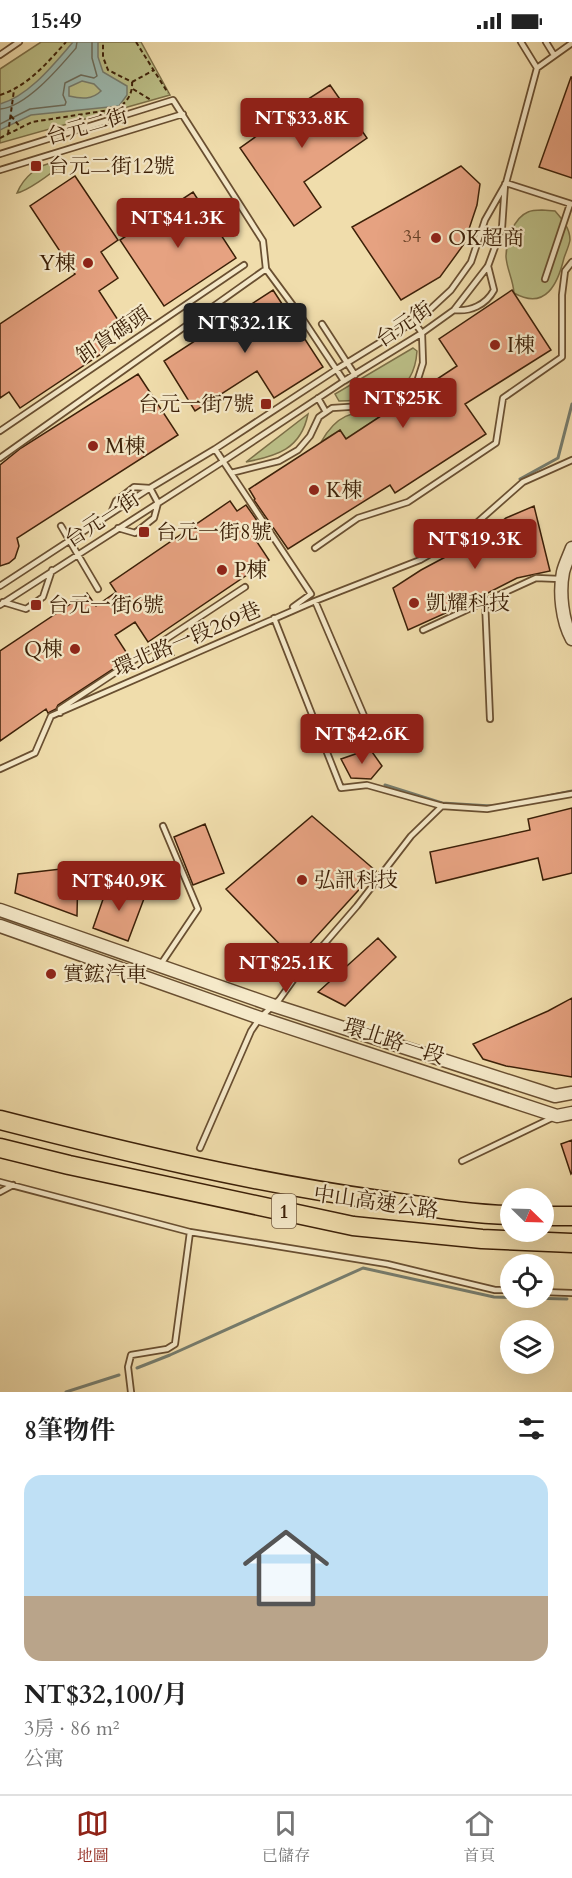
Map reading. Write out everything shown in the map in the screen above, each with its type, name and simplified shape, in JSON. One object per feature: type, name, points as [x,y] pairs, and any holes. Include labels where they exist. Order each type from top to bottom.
[{"type":"highway","name":"中山高速公路","points":[[0,1120],[92,1144],[227,1174],[332,1194],[500,1214]]},
{"type":"highway","name":"中山高速公路","points":[[0,1148],[353,1226],[482,1239],[572,1243]]},
{"type":"highway","points":[[554,1216],[572,1216]]},
{"type":"street","points":[[572,548],[563,572],[562,591],[566,628],[572,639]]},
{"type":"street","name":"環北路一段","points":[[0,910],[272,1005],[555,1096],[572,1093]]},
{"type":"street","name":"環北路一段","points":[[0,926],[260,1018],[557,1116],[572,1113]]},
{"type":"lane","points":[[0,55],[20,42]]},
{"type":"lane","points":[[521,42],[537,68],[572,43]]},
{"type":"lane","points":[[546,42],[554,55]]},
{"type":"lane","name":"台元街","points":[[223,462],[454,310],[488,266],[502,228],[506,183],[537,68]]},
{"type":"lane","points":[[173,100],[263,241],[266,269],[344,381]]},
{"type":"lane","name":"台元二街","points":[[0,153],[173,100]]},
{"type":"lane","name":"台元二街","points":[[0,170],[183,114]]},
{"type":"lane","points":[[506,183],[571,204],[545,279]]},
{"type":"lane","name":"台元街","points":[[216,449],[337,369],[423,316],[451,290],[471,262],[485,220],[506,183]]},
{"type":"lane","points":[[315,548],[358,518],[408,502],[496,442],[503,399],[562,357],[562,295],[565,271],[572,262]]},
{"type":"lane","name":"卸貨碼頭","points":[[0,431],[244,266]]},
{"type":"lane","points":[[454,310],[466,312],[489,300],[494,290],[488,266]]},
{"type":"lane","points":[[0,458],[266,269]]},
{"type":"lane","points":[[231,473],[279,461],[298,450],[310,436],[319,417],[332,408],[379,405],[399,398],[417,382],[423,363],[422,333],[414,322]]},
{"type":"lane","points":[[322,324],[356,375]]},
{"type":"lane","points":[[318,398],[326,411]]},
{"type":"lane","points":[[216,449],[310,594],[286,613]]},
{"type":"lane","name":"台元一街","points":[[0,586],[150,488],[216,449]]},
{"type":"lane","points":[[274,618],[420,560],[463,535],[523,482],[572,460]]},
{"type":"lane","name":"台元一街","points":[[2,603],[223,462]]},
{"type":"lane","points":[[111,514],[116,501],[134,487],[150,488],[158,503],[154,518],[135,533],[118,528]]},
{"type":"lane","points":[[61,526],[98,589]]},
{"type":"lane","points":[[2,603],[26,609],[43,597],[52,570]]},
{"type":"lane","points":[[423,630],[536,578],[563,579]]},
{"type":"lane","points":[[60,713],[60,709],[245,587]]},
{"type":"lane","points":[[315,601],[365,718]]},
{"type":"lane","points":[[485,601],[490,719]]},
{"type":"lane","name":"環北路一段269巷","points":[[0,769],[35,753],[51,716],[274,618],[341,788],[367,785],[442,806]]},
{"type":"lane","points":[[200,1148],[251,1031],[357,906],[423,823],[442,806],[488,809],[572,794]]},
{"type":"lane","points":[[160,966],[198,909],[163,826]]},
{"type":"lane","points":[[462,1161],[557,1116]]},
{"type":"lane","points":[[0,1182],[190,1232],[387,1264],[500,1290]]},
{"type":"lane","points":[[0,1192],[13,1185]]},
{"type":"lane","points":[[131,1392],[128,1367],[131,1355],[167,1349],[175,1344],[190,1232]]},
{"type":"lane","points":[[554,1292],[572,1293]]},
{"type":"path","points":[[0,95],[14,90],[42,68],[66,42]]},
{"type":"path","points":[[103,42],[103,57],[108,70],[132,82]]},
{"type":"path","points":[[136,42],[173,100]]},
{"type":"path","points":[[132,82],[154,70]]},
{"type":"path","points":[[0,138],[32,122],[116,109],[124,105],[133,89],[132,82]]},
{"type":"path","points":[[133,89],[158,104]]},
{"type":"path","points":[[8,134],[14,90]]},
{"type":"path","points":[[10,116],[21,128]]},
{"type":"path","points":[[166,639],[176,661]]},
{"type":"green space","points":[[41,42],[141,42],[170,95],[0,143],[0,69]]},
{"type":"green space","points":[[56,163],[58,167],[50,174],[33,186],[17,193],[23,182],[38,168]]},
{"type":"green space","points":[[530,211],[555,211],[567,228],[570,240],[558,277],[549,292],[534,299],[525,298],[514,293],[506,257],[507,244],[518,219]]},
{"type":"green space","points":[[413,348],[417,351],[414,367],[409,379],[401,388],[391,394],[367,400],[339,401],[335,394]]},
{"type":"green space","points":[[390,410],[346,439],[340,430],[321,442],[328,431],[342,418],[358,413]]},
{"type":"green space","points":[[308,414],[300,435],[286,449],[268,457],[246,462]]},
{"type":"water","points":[[73,42],[98,42],[98,57],[103,72],[127,86],[127,95],[119,106],[31,115],[0,130],[0,104],[31,87]],"holes":[[[82,81],[94,84],[101,91],[94,96],[82,98],[69,96],[69,87]]]},
{"type":"building","points":[[572,77],[572,178],[539,167]]},
{"type":"building","points":[[330,85],[367,138],[304,182],[321,207],[294,226],[240,148],[265,130],[266,117],[273,106],[286,103],[296,107]]},
{"type":"building","points":[[461,166],[480,184],[477,205],[464,244],[440,277],[401,300],[352,227]]},
{"type":"building","points":[[75,176],[118,240],[101,252],[118,278],[99,291],[118,320],[94,336],[104,352],[20,408],[9,392],[0,398],[0,324],[75,274],[30,206]]},
{"type":"building","points":[[193,192],[236,258],[164,306],[120,240]]},
{"type":"building","points":[[273,290],[323,367],[274,398],[257,371],[195,411],[164,361]]},
{"type":"building","points":[[512,290],[551,350],[465,404],[486,434],[395,493],[390,485],[288,549],[254,500],[249,489],[340,430],[346,439],[457,366],[439,339]]},
{"type":"building","name":"M棟","points":[[138,374],[178,435],[17,538],[19,546],[15,558],[0,566],[0,465],[21,448]]},
{"type":"building","points":[[230,501],[237,511],[246,505],[267,535],[257,542],[269,560],[148,642],[135,622],[115,635],[130,658],[58,705],[56,709],[48,713],[46,709],[0,741],[0,651],[87,593],[96,606],[116,592],[110,583]]},
{"type":"building","points":[[534,506],[550,571],[517,578],[408,630],[393,588],[479,539],[506,518]]},
{"type":"building","points":[[370,749],[382,766],[371,779],[351,778],[341,759]]},
{"type":"building","points":[[572,808],[572,873],[543,880],[538,858],[436,883],[430,852],[530,830],[528,819]]},
{"type":"building","name":"弘訊科技","points":[[312,816],[376,871],[295,960],[226,889]]},
{"type":"building","points":[[205,824],[224,873],[193,885],[174,837]]},
{"type":"building","points":[[78,867],[77,916],[15,893],[18,874]]},
{"type":"building","points":[[108,885],[145,896],[128,941],[93,928]]},
{"type":"building","points":[[378,938],[396,957],[345,1006],[318,992]]},
{"type":"building","points":[[572,998],[572,1077],[506,1066],[483,1059],[473,1044],[548,1011]]},
{"type":"building","points":[[572,1140],[572,1173],[571,1174],[561,1144]]},
{"type":"waterway","points":[[520,479],[558,458],[572,404]]},
{"type":"waterway","points":[[385,785],[442,803],[491,806]]},
{"type":"waterway","points":[[548,796],[572,791]]},
{"type":"waterway","points":[[137,1368],[363,1268],[494,1297],[567,1299]]},
{"type":"waterway","points":[[66,1392],[119,1375]]},
{"type":"place","name":"台元二街12號","points":[[36,166]]},
{"type":"place","name":"OK超商","points":[[436,238]]},
{"type":"place","name":"Y棟","points":[[88,263]]},
{"type":"place","name":"I棟","points":[[495,345]]},
{"type":"place","name":"台元一街7號","points":[[266,404]]},
{"type":"place","name":"M棟","points":[[93,446]]},
{"type":"place","name":"K棟","points":[[314,490]]},
{"type":"place","name":"台元一街8號","points":[[144,532]]},
{"type":"place","name":"P棟","points":[[222,570]]},
{"type":"place","name":"凱耀科技","points":[[414,603]]},
{"type":"place","name":"台元一街6號","points":[[36,605]]},
{"type":"place","name":"Q棟","points":[[75,649]]},
{"type":"place","name":"弘訊科技","points":[[302,880]]},
{"type":"place","name":"實鋐汽車","points":[[51,974]]}]
